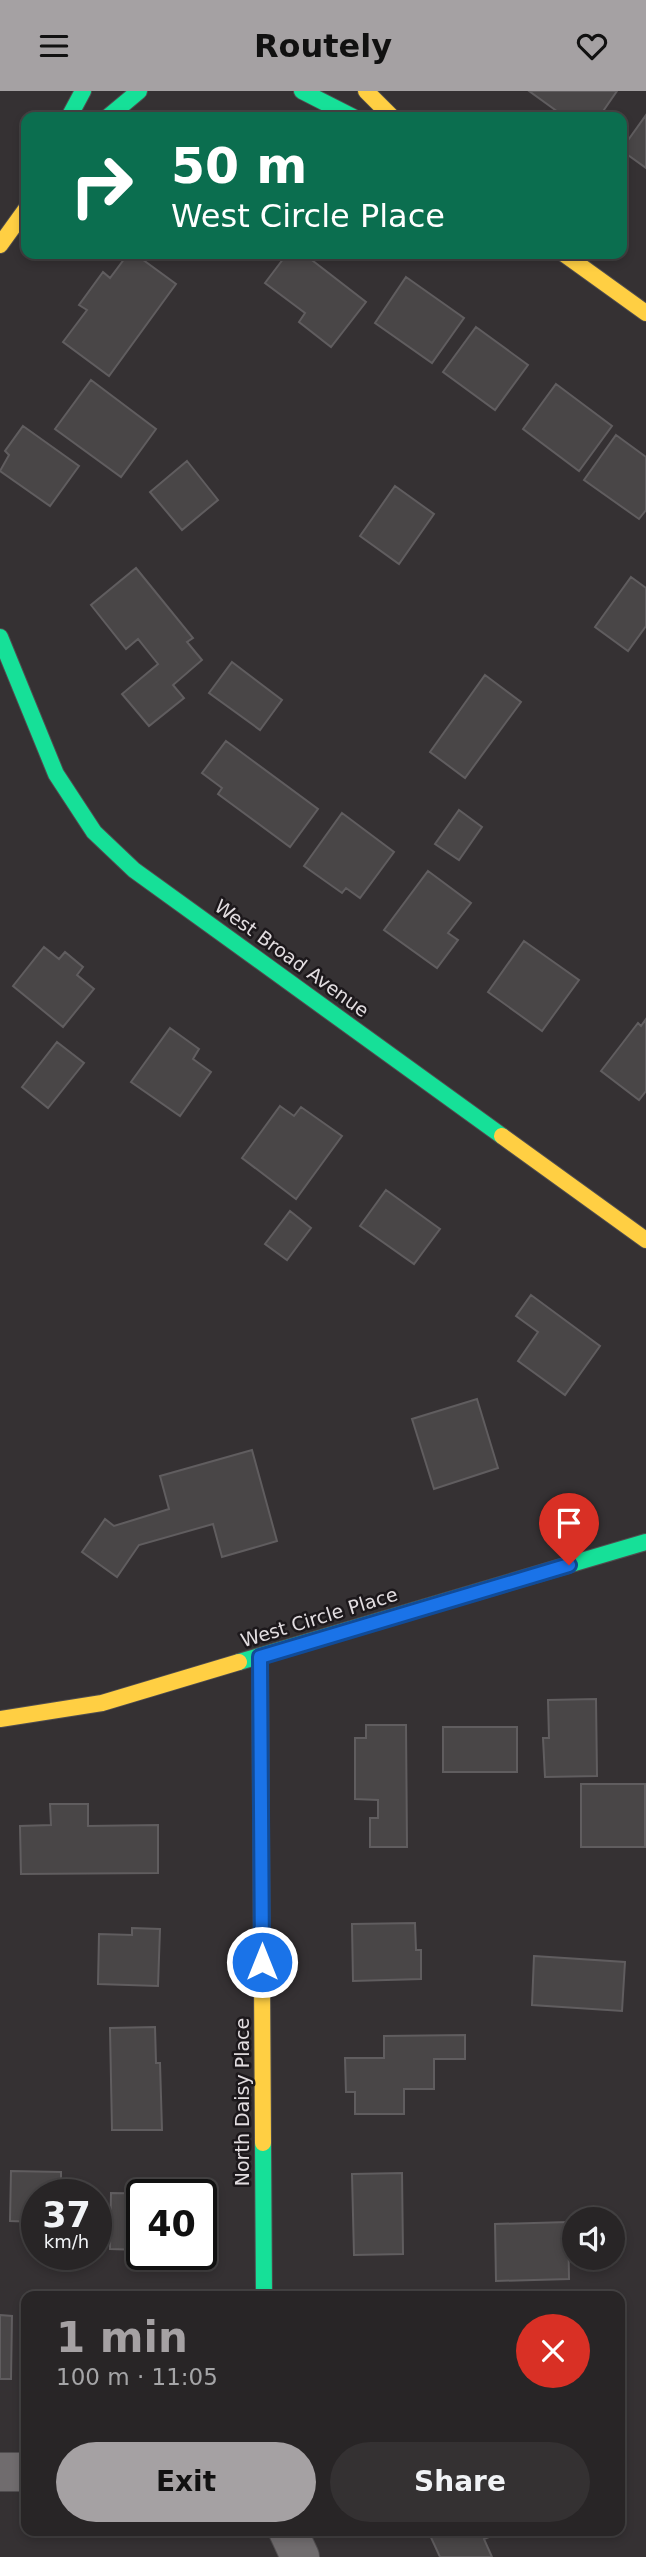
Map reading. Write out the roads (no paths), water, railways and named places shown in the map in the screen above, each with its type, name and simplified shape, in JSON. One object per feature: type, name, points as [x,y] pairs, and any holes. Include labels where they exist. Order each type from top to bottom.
[{"type":"street","points":[[72,112],[83,91]]},
{"type":"street","points":[[114,112],[139,91]]},
{"type":"street","points":[[302,91],[343,112]]},
{"type":"street","points":[[366,91],[387,112]]},
{"type":"street","points":[[0,246],[21,216]]},
{"type":"street","points":[[571,259],[646,313]]},
{"type":"street","name":"West Broad Avenue","points":[[0,637],[57,774],[94,832],[134,870],[646,1240]]},
{"type":"street","name":"West Circle Place","points":[[0,1719],[102,1703],[646,1542]]},
{"type":"street","name":"North Daisy Place","points":[[260,1657],[264,2291]]},
{"type":"street","points":[[0,2472],[21,2472]]},
{"type":"street","points":[[290,2536],[300,2557]]}]
